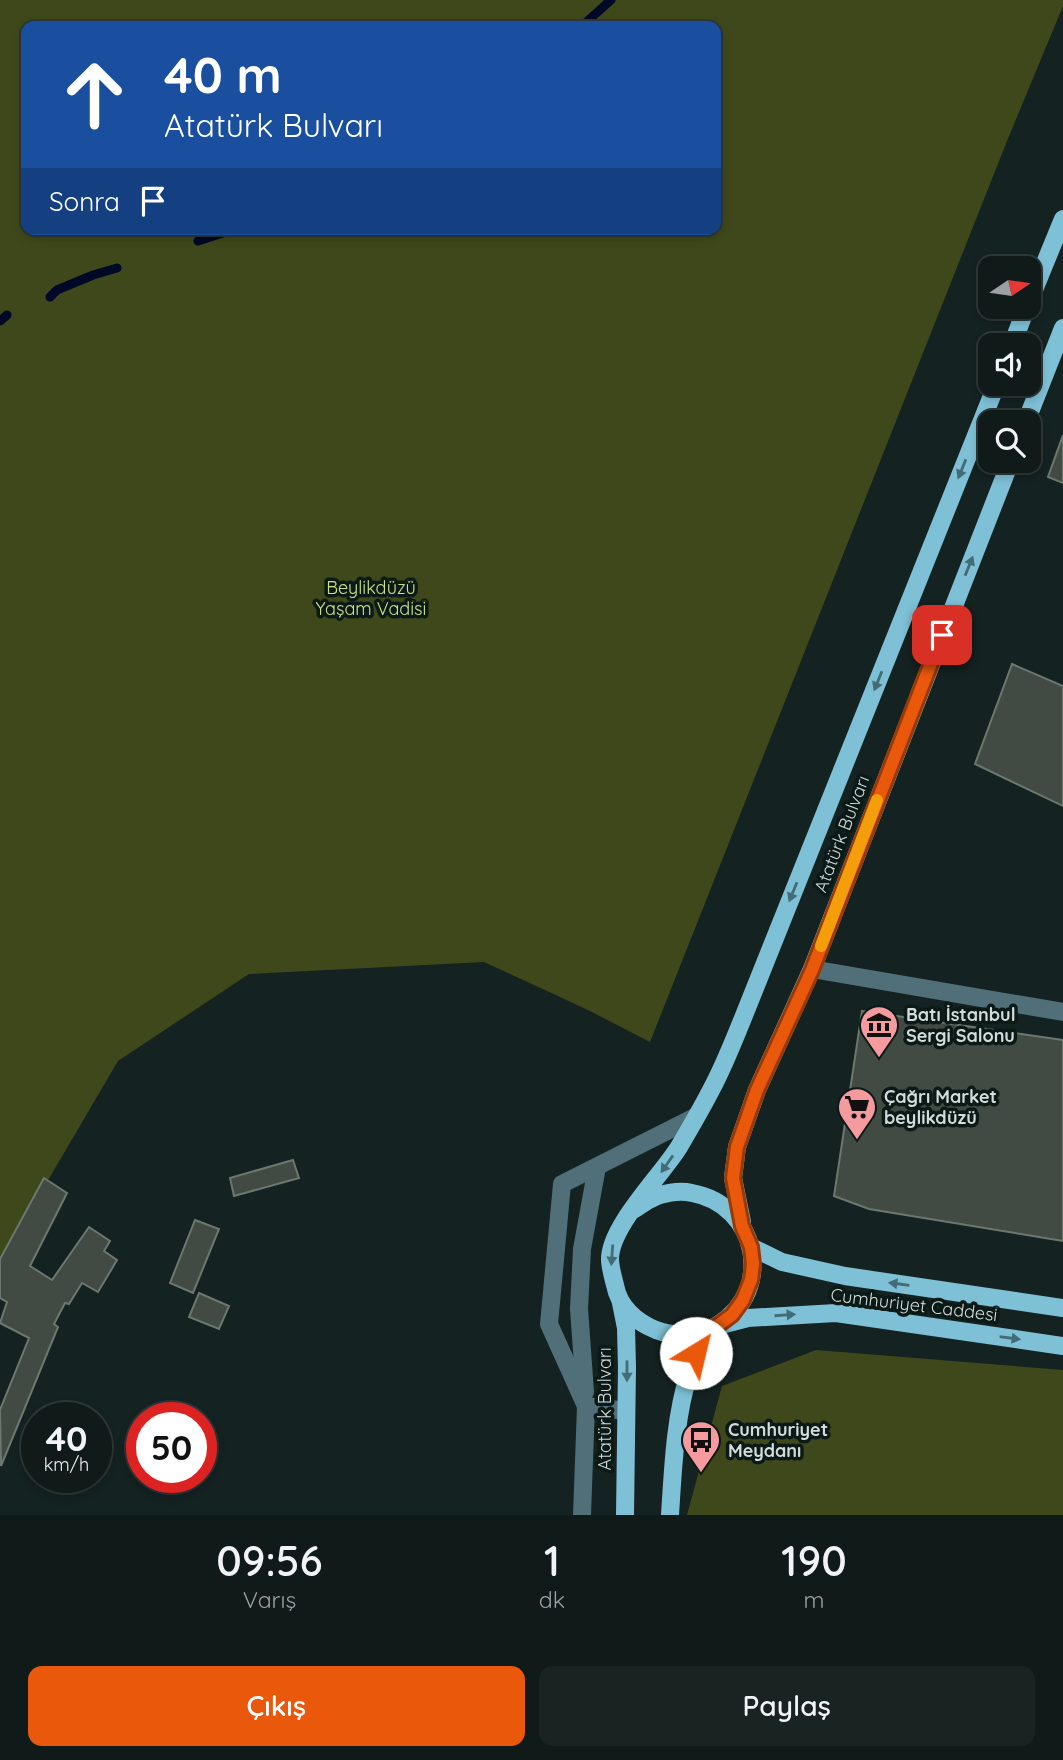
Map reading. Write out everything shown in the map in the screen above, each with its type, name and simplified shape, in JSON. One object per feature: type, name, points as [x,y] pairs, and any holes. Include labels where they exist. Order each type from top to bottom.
[{"type":"main road","points":[[1041,272],[1063,219]]},
{"type":"main road","points":[[1031,410],[1063,328]]},
{"type":"main road","points":[[633,1210],[652,1198],[673,1192],[687,1192],[713,1199],[735,1215],[751,1247],[753,1264],[751,1280],[743,1300],[732,1315],[711,1329],[687,1334],[667,1334],[647,1326],[630,1313],[617,1294],[610,1259],[614,1240],[621,1225],[677,1149],[719,1074],[992,396]]},
{"type":"main road","name":"Atatürk Bulvarı","points":[[742,1226],[733,1178],[737,1147],[757,1090],[812,970],[1006,473]]},
{"type":"main road","name":"Cumhuriyet Caddesi","points":[[751,1247],[782,1262],[845,1276],[1063,1308]]},
{"type":"main road","name":"Atatürk Bulvarı","points":[[621,1303],[626,1328],[628,1367],[625,1515]]},
{"type":"main road","name":"Cumhuriyet Caddesi","points":[[711,1329],[748,1318],[836,1313],[1063,1346]]},
{"type":"main road","points":[[670,1515],[682,1401],[688,1374],[711,1329]]},
{"type":"street","points":[[812,970],[1063,1012]]},
{"type":"street","points":[[586,1406],[549,1324],[562,1184],[695,1117]]},
{"type":"street","points":[[582,1515],[586,1406],[579,1310],[582,1249],[597,1167]]},
{"type":"street","points":[[586,1406],[626,1411]]},
{"type":"green space","name":"Beylikdüzü Yaşam Vadisi","points":[[0,0],[1063,0],[1063,6],[650,1042],[484,962],[249,974],[118,1061],[0,1262]]},
{"type":"green space","points":[[816,1350],[1063,1370],[1063,1515],[687,1515],[722,1386]]},
{"type":"building","points":[[1063,435],[1063,483],[1048,477]]},
{"type":"building","points":[[1012,664],[1063,686],[1063,806],[975,764]]},
{"type":"building","points":[[862,1011],[1063,1040],[1063,1241],[869,1209],[834,1196]]},
{"type":"building","points":[[293,1160],[299,1178],[234,1196],[230,1178]]},
{"type":"building","points":[[44,1178],[67,1193],[30,1266],[52,1280],[89,1227],[110,1241],[104,1251],[117,1260],[98,1292],[82,1283],[69,1304],[65,1303],[54,1324],[58,1327],[27,1402],[21,1402],[21,1417],[1,1466],[0,1410],[29,1338],[0,1323],[7,1302],[0,1298],[0,1259]]},
{"type":"building","points":[[195,1220],[219,1229],[193,1293],[170,1283]]},
{"type":"building","points":[[199,1293],[229,1306],[219,1329],[189,1317]]},
{"type":"waterway","points":[[588,21],[611,0]]},
{"type":"waterway","points":[[198,241],[216,235]]},
{"type":"waterway","points":[[50,297],[57,290],[117,268]]},
{"type":"waterway","points":[[0,321],[7,315]]},
{"type":"slow traffic","points":[[821,946],[877,800]]},
{"type":"place","name":"Batı İstanbul Sergi Salonu","points":[[879,1059]]},
{"type":"place","name":"Çağrı Market beylikdüzü","points":[[857,1141]]},
{"type":"place","name":"Cumhuriyet Meydanı","points":[[701,1474]]},
{"type":"route","points":[[696,1353],[704,1332],[732,1315],[743,1300],[751,1280],[751,1247],[742,1226],[733,1178],[737,1147],[757,1090],[812,970],[942,635]]}]
